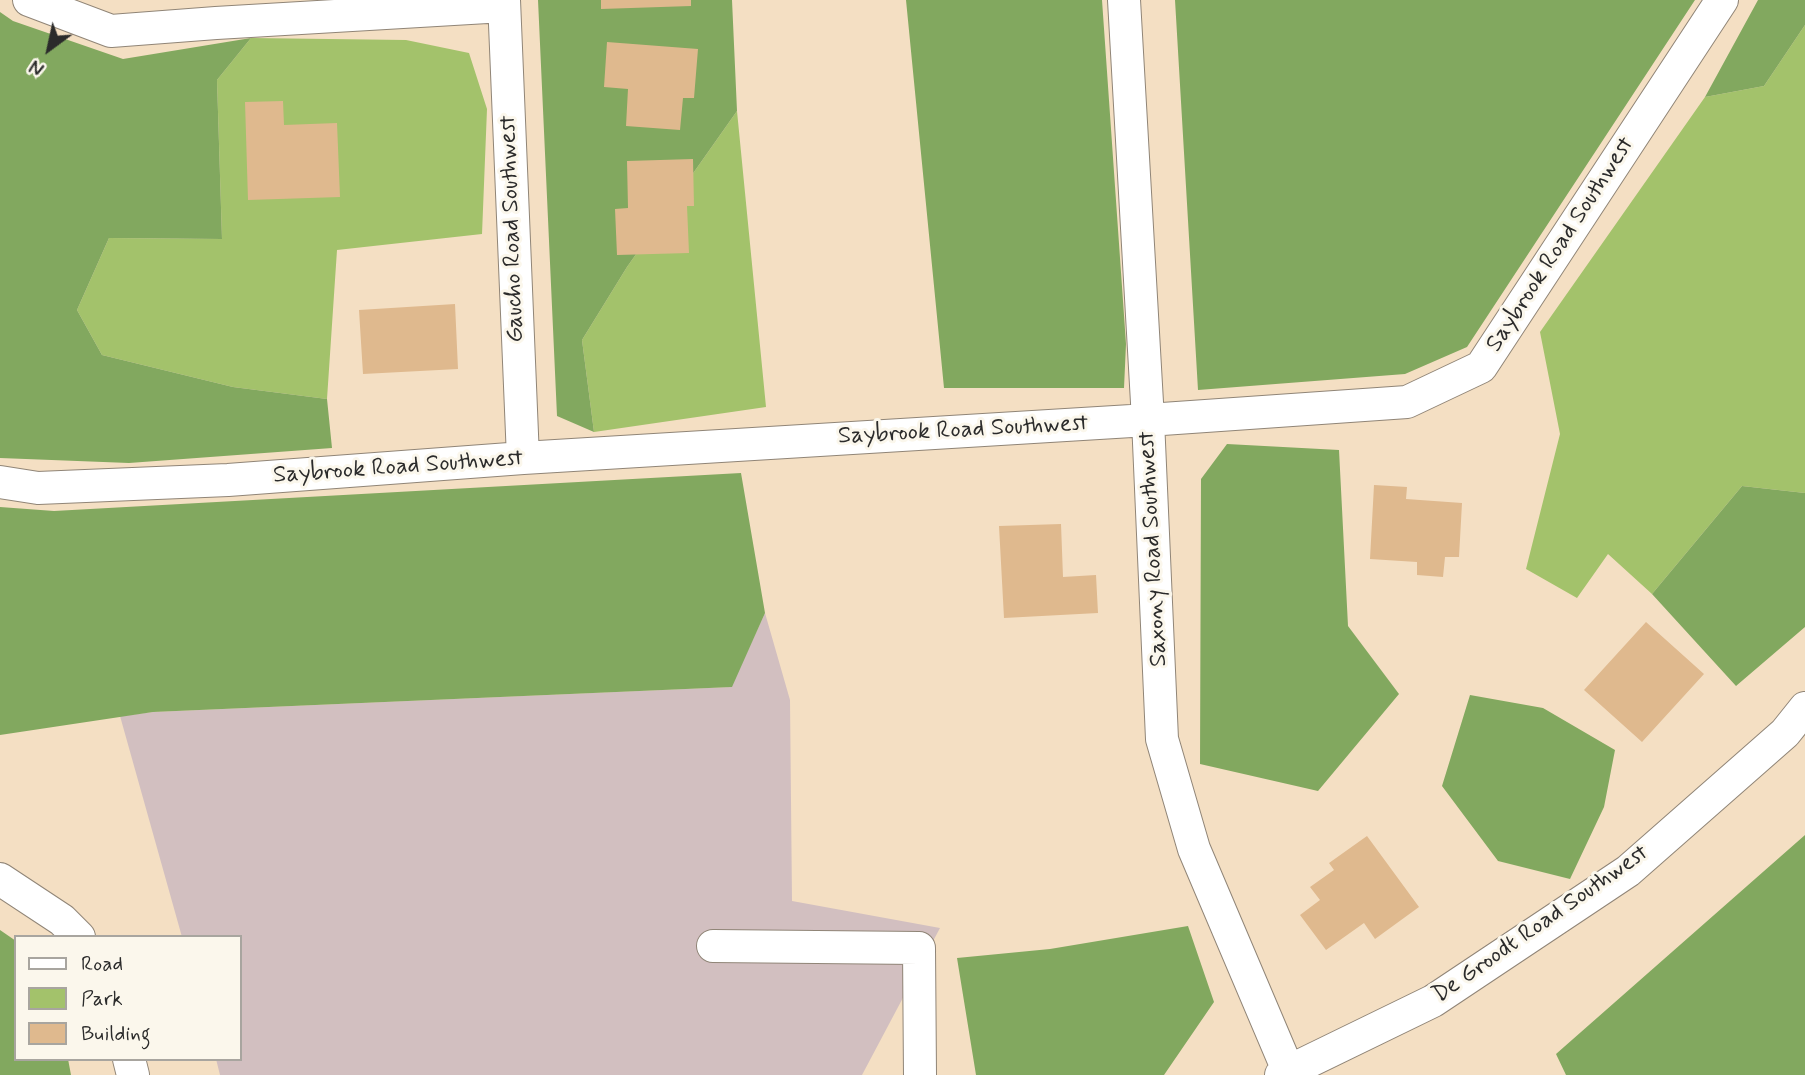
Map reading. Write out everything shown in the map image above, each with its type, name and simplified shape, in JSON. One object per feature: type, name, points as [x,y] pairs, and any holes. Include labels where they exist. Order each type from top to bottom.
[{"type":"street","points":[[29,0],[111,31],[504,3]]},
{"type":"street","name":"Saxony Road Southwest","points":[[1124,0],[1148,420],[1162,739],[1194,849],[1287,1074]]},
{"type":"street","name":"Saybrook Road Southwest","points":[[0,482],[38,488],[214,481],[523,458],[1407,402],[1481,367],[1722,0]]},
{"type":"street","name":"Gaucho Road Southwest","points":[[504,3],[523,458]]},
{"type":"street","name":"De Groodt Road Southwest","points":[[1287,1074],[1433,1001],[1628,872],[1785,733],[1805,708]]},
{"type":"street","points":[[0,879],[62,920],[77,935]]},
{"type":"street","points":[[713,946],[919,948],[920,1075]]},
{"type":"shaded area","points":[[765,613],[790,700],[792,901],[940,928],[862,1075],[220,1075],[216,1061],[242,1061],[242,935],[181,935],[120,716],[153,712],[731,687]]},
{"type":"green space","points":[[538,0],[732,0],[737,111],[627,267],[582,340],[594,432],[557,416]]},
{"type":"green space","points":[[906,0],[1102,0],[1126,344],[1124,388],[944,388]]},
{"type":"green space","points":[[1175,0],[1695,0],[1467,347],[1405,374],[1198,390]]},
{"type":"green space","points":[[1758,0],[1805,0],[1805,25],[1764,86],[1705,97]]},
{"type":"green space","points":[[0,12],[13,21],[123,59],[251,38],[217,80],[222,239],[109,238],[77,310],[102,355],[233,387],[327,399],[332,448],[129,463],[0,458]]},
{"type":"green space","points":[[1805,25],[1805,493],[1742,486],[1652,594],[1608,554],[1577,598],[1526,569],[1560,434],[1540,332],[1705,97],[1764,86]]},
{"type":"green space","points":[[251,38],[406,40],[469,53],[487,109],[482,234],[337,250],[327,399],[233,387],[102,355],[77,310],[109,238],[222,239],[217,80]]},
{"type":"green space","points":[[737,111],[766,407],[594,432],[582,340],[627,267]]},
{"type":"green space","points":[[1227,444],[1339,450],[1348,626],[1399,694],[1318,791],[1200,764],[1201,479]]},
{"type":"green space","points":[[741,473],[765,613],[732,687],[153,712],[0,735],[0,507],[54,511]]},
{"type":"green space","points":[[1742,486],[1805,493],[1805,627],[1736,686],[1652,594]]},
{"type":"green space","points":[[1470,695],[1543,708],[1615,750],[1604,807],[1570,879],[1498,861],[1442,786]]},
{"type":"green space","points":[[1805,835],[1805,1075],[1566,1075],[1556,1054]]},
{"type":"green space","points":[[1188,926],[1214,1002],[1164,1075],[976,1075],[957,958],[1050,949]]},
{"type":"green space","points":[[0,930],[14,940],[14,1061],[68,1061],[71,1075],[0,1075]]},
{"type":"building","points":[[601,0],[691,0],[691,6],[601,9]]},
{"type":"building","points":[[607,42],[698,49],[694,98],[683,98],[680,130],[626,126],[628,89],[604,87]]},
{"type":"building","points":[[283,101],[284,125],[337,123],[340,197],[248,200],[245,102]]},
{"type":"building","points":[[693,159],[694,206],[687,206],[689,253],[617,255],[615,209],[628,208],[627,161]]},
{"type":"building","points":[[455,304],[458,369],[363,374],[359,310]]},
{"type":"building","points":[[1374,485],[1407,487],[1406,499],[1462,503],[1459,557],[1445,557],[1443,577],[1417,575],[1417,562],[1370,559]]},
{"type":"building","points":[[1061,524],[1063,577],[1096,575],[1098,613],[1004,618],[999,526]]},
{"type":"building","points":[[1646,622],[1704,674],[1642,742],[1584,690]]},
{"type":"building","points":[[1367,836],[1419,907],[1375,939],[1364,923],[1326,950],[1300,915],[1320,900],[1310,887],[1334,870],[1329,863]]}]
